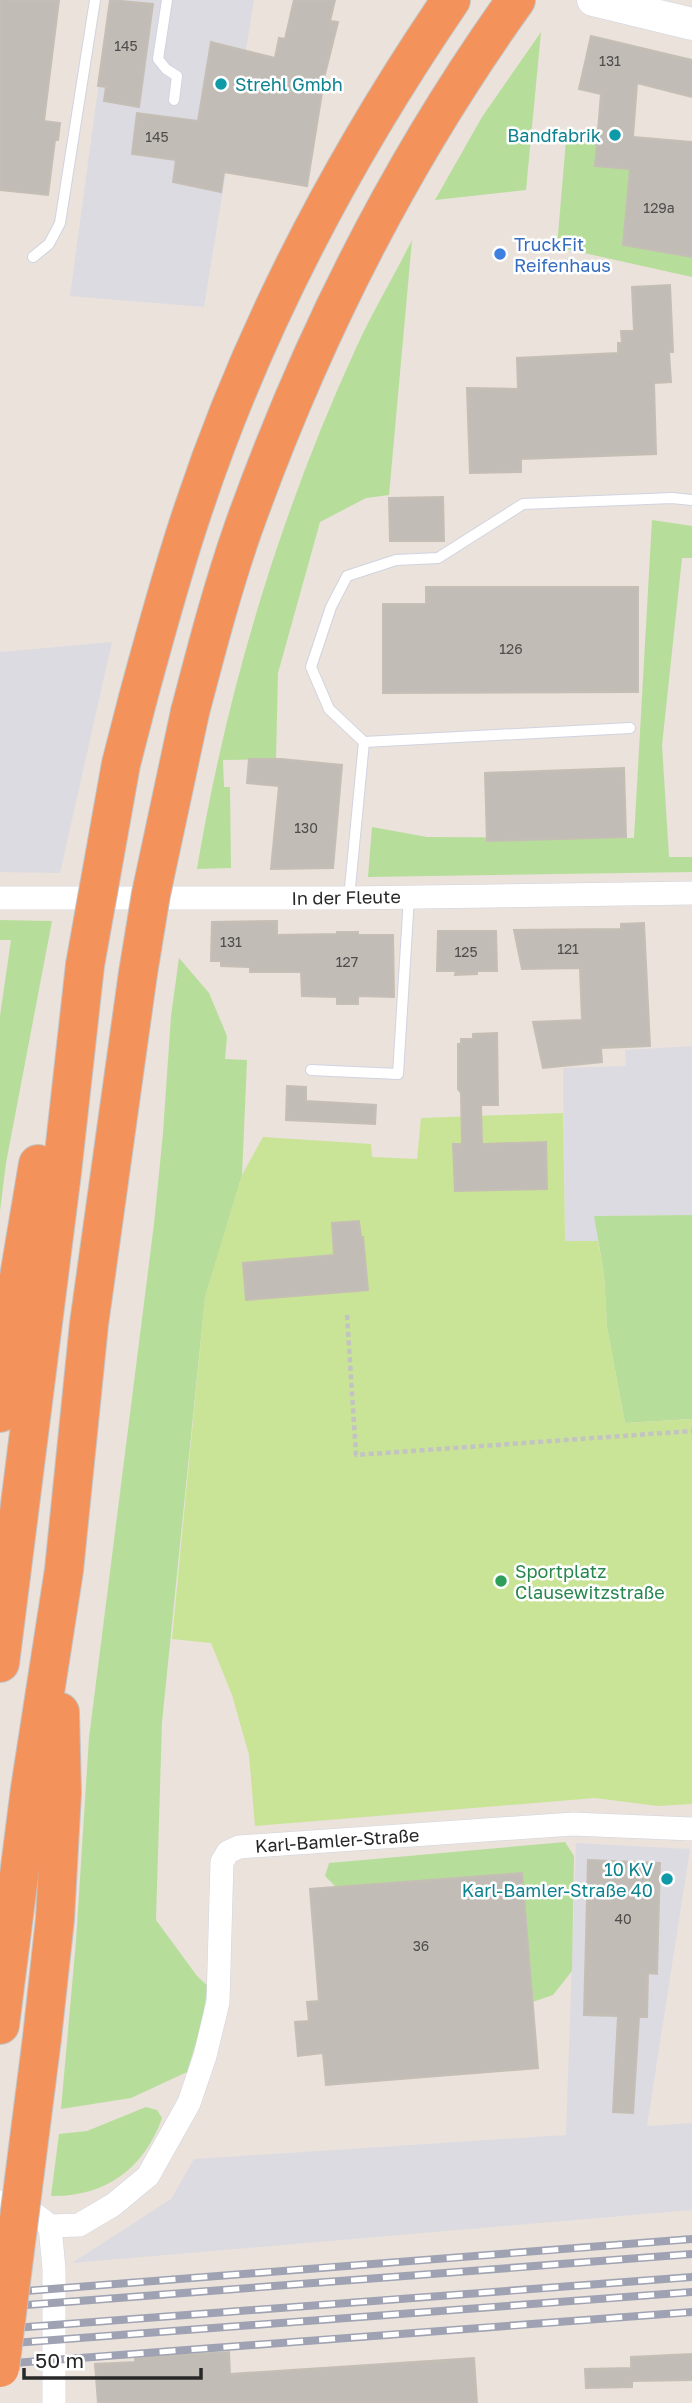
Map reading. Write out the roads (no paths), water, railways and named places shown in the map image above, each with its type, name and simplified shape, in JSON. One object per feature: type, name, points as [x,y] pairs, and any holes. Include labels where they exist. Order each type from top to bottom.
[{"type":"highway","points":[[0,1663],[62,1172],[85,965],[121,764],[138,698],[170,582],[194,508],[221,434],[278,302],[334,190],[398,81],[451,0]]},
{"type":"highway","points":[[0,2025],[30,1789],[58,1619],[89,1324],[138,974],[151,894],[190,712],[223,591],[264,472],[325,328],[382,216],[451,96],[516,0]]},
{"type":"highway","points":[[0,1413],[16,1295],[59,1041],[85,965]]},
{"type":"highway","points":[[0,2368],[55,1919],[62,1793],[58,1619]]},
{"type":"main road","points":[[593,0],[692,23]]},
{"type":"street","name":"In der Fleute","points":[[0,898],[349,898],[692,893]]},
{"type":"street","name":"Karl-Bamler-Straße","points":[[50,2226],[79,2225],[113,2205],[148,2176],[188,2103],[205,2056],[218,2002],[222,1862],[228,1852],[239,1847],[573,1824],[692,1829]]},
{"type":"street","points":[[0,2202],[26,2209],[50,2226],[54,2269],[54,2403]]},
{"type":"lane","points":[[33,257],[49,244],[60,223],[95,0]]},
{"type":"lane","points":[[167,0],[158,59],[166,69],[177,76],[174,100]]},
{"type":"lane","points":[[630,728],[364,742],[329,709],[311,667],[331,607],[348,576],[396,560],[438,558],[523,504],[672,498],[692,500]]},
{"type":"lane","points":[[349,898],[364,742]]},
{"type":"lane","points":[[311,1070],[398,1074],[409,897]]},
{"type":"railway","points":[[0,2293],[692,2239]]},
{"type":"railway","points":[[0,2307],[692,2254]]},
{"type":"railway","points":[[0,2329],[692,2277]]},
{"type":"railway","points":[[0,2344],[692,2292]]},
{"type":"railway","points":[[0,2364],[692,2312]]},
{"type":"place","name":"Strehl Gmbh","points":[[221,84]]},
{"type":"place","name":"Bandfabrik","points":[[615,135]]},
{"type":"place","name":"TruckFit Reifenhaus","points":[[500,254]]},
{"type":"place","name":"Sportplatz Clausewitzstraße","points":[[501,1581]]},
{"type":"place","name":"10 KV Karl-Bamler-Straße 40","points":[[667,1879]]}]
